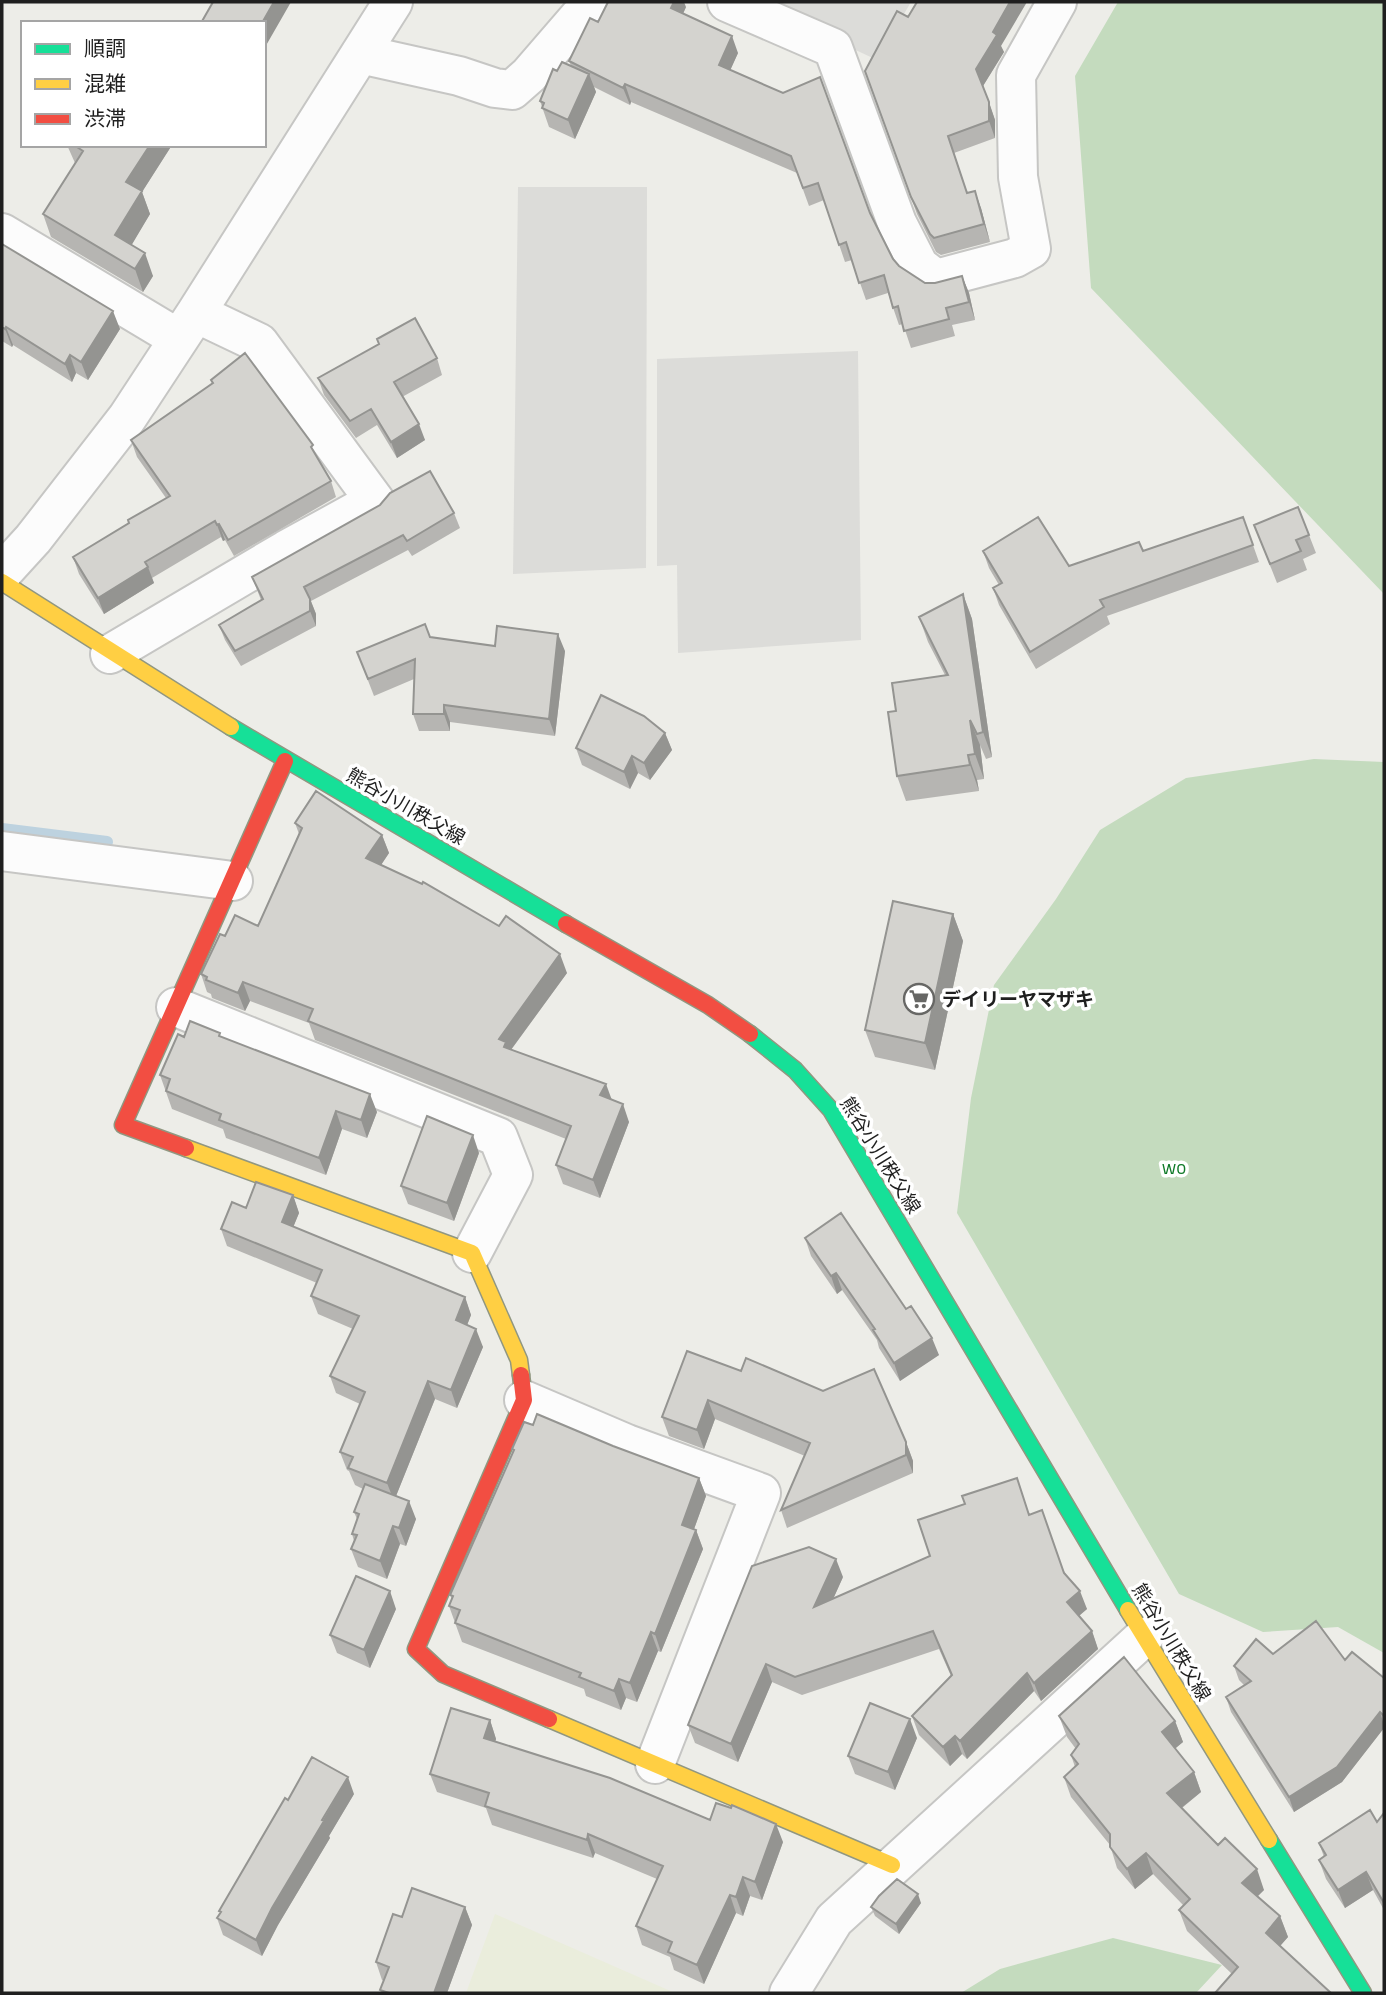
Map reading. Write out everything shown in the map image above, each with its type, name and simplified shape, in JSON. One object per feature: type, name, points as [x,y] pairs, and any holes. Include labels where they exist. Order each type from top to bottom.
[{"type":"main road","name":"熊谷小川秩父線","points":[[2,582],[110,654],[285,761],[708,1005],[760,1040],[795,1070],[831,1110],[1144,1637],[1363,1993]]},
{"type":"main road","points":[[285,761],[123,1125],[471,1253],[519,1360],[524,1400],[416,1649],[443,1674],[892,1865]]},
{"type":"street","points":[[2,573],[33,539],[120,428],[188,326],[393,2]]},
{"type":"street","points":[[360,54],[512,90],[592,2]]},
{"type":"street","points":[[727,2],[833,48],[897,223],[919,266],[936,279],[1015,258],[1031,248],[1018,177],[1016,75],[1057,2]]},
{"type":"street","points":[[2,233],[188,326],[259,343],[375,501],[110,654]]},
{"type":"street","points":[[2,851],[233,881]]},
{"type":"street","points":[[176,1007],[498,1137],[513,1175],[471,1253]]},
{"type":"street","points":[[524,1400],[626,1444],[761,1493],[655,1764]]},
{"type":"street","points":[[789,1993],[834,1920],[1144,1637]]},
{"type":"shaded area","points":[[753,2],[911,2],[877,60]]},
{"type":"shaded area","points":[[518,187],[647,187],[646,568],[513,574]]},
{"type":"shaded area","points":[[858,351],[861,640],[678,653],[677,565],[657,566],[657,359]]},
{"type":"green space","points":[[1118,2],[1384,2],[1384,594],[1091,288],[1075,76]]},
{"type":"green space","name":"wo","points":[[1314,759],[1384,762],[1384,1653],[1338,1627],[1263,1632],[1179,1594],[957,1213],[971,1098],[994,985],[1056,899],[1100,830],[1186,778]]},
{"type":"green space","points":[[495,1914],[675,1993],[466,1993]]},
{"type":"green space","points":[[1113,1938],[1222,1965],[1196,1993],[961,1993],[1000,1969]]},
{"type":"building","points":[[213,2],[274,2],[263,21],[202,21]]},
{"type":"building","points":[[608,2],[674,2],[671,8],[732,36],[719,65],[783,93],[820,77],[870,213],[893,259],[925,283],[962,276],[969,302],[946,308],[949,319],[904,331],[898,306],[893,308],[884,275],[859,283],[846,242],[839,245],[818,183],[803,188],[791,156],[625,84],[623,88],[569,61],[590,18],[598,22]]},
{"type":"building","points":[[917,2],[1010,2],[993,32],[997,35],[976,69],[989,102],[989,121],[948,136],[967,193],[975,191],[984,224],[934,238],[911,197],[865,71],[897,11],[908,17]]},
{"type":"building","points":[[562,62],[589,74],[568,120],[542,108],[544,103],[540,101],[553,69],[557,71]]},
{"type":"building","points":[[77,147],[149,147],[126,182],[142,191],[115,235],[145,253],[135,269],[43,214],[83,151]]},
{"type":"building","points":[[2,244],[113,311],[81,362],[70,355],[65,364],[2,327]]},
{"type":"building","points":[[415,318],[437,358],[394,382],[419,424],[391,442],[371,409],[350,421],[318,378],[379,344],[377,339]]},
{"type":"building","points":[[245,353],[313,445],[311,447],[331,481],[228,540],[215,521],[145,562],[148,567],[98,598],[73,557],[170,496],[131,440],[213,383],[211,380]]},
{"type":"building","points":[[430,471],[454,513],[407,541],[403,535],[304,587],[310,599],[310,611],[235,651],[219,625],[263,599],[252,577],[380,505],[390,493]]},
{"type":"building","points":[[1298,507],[1309,535],[1296,540],[1301,551],[1270,564],[1254,525]]},
{"type":"building","points":[[1038,517],[1069,566],[1139,542],[1143,551],[1243,517],[1253,545],[1100,600],[1104,607],[1030,652],[993,588],[1002,583],[983,551]]},
{"type":"building","points":[[963,594],[983,732],[977,734],[970,720],[975,754],[968,755],[970,765],[897,776],[888,712],[896,711],[892,683],[948,675],[919,617]]},
{"type":"building","points":[[425,624],[430,637],[495,646],[497,626],[558,634],[549,719],[444,705],[444,714],[413,714],[415,659],[368,679],[357,652]]},
{"type":"building","points":[[601,695],[644,716],[665,733],[644,763],[632,756],[624,772],[576,748]]},
{"type":"building","points":[[316,791],[382,835],[366,858],[422,884],[423,882],[499,926],[506,916],[560,954],[499,1039],[506,1042],[504,1047],[606,1084],[600,1095],[623,1104],[593,1180],[556,1165],[571,1126],[308,1021],[313,1009],[243,982],[238,993],[206,980],[207,977],[201,974],[220,934],[225,936],[235,915],[258,926],[302,828],[295,823]]},
{"type":"building","name":"デイリーヤマザキ","points":[[893,901],[953,914],[925,1043],[865,1030]]},
{"type":"building","points":[[190,1021],[220,1033],[219,1036],[370,1094],[361,1120],[336,1111],[319,1158],[219,1120],[221,1114],[166,1091],[170,1079],[160,1075],[178,1034],[184,1037]]},
{"type":"building","points":[[427,1116],[473,1135],[447,1203],[401,1186]]},
{"type":"building","points":[[256,1182],[293,1195],[282,1222],[465,1297],[456,1320],[476,1329],[451,1390],[428,1381],[387,1483],[348,1468],[353,1457],[340,1452],[365,1392],[330,1376],[359,1316],[311,1296],[322,1270],[221,1229],[232,1202],[246,1208]]},
{"type":"building","points":[[841,1213],[906,1309],[911,1306],[932,1338],[894,1363],[873,1330],[875,1329],[836,1273],[831,1276],[805,1238]]},
{"type":"building","points":[[687,1351],[741,1371],[746,1358],[823,1391],[874,1369],[906,1442],[906,1455],[781,1510],[810,1443],[708,1400],[697,1430],[662,1417]]},
{"type":"building","points":[[537,1414],[699,1478],[682,1525],[696,1530],[655,1634],[651,1632],[630,1683],[619,1679],[614,1691],[579,1677],[581,1673],[455,1623],[460,1610],[449,1606],[453,1596],[450,1595],[524,1422],[533,1425]]},
{"type":"building","points":[[1017,1478],[1029,1515],[1042,1510],[1064,1573],[1080,1591],[1067,1602],[1092,1631],[1034,1683],[1027,1673],[960,1741],[955,1736],[943,1747],[912,1716],[952,1675],[933,1631],[795,1677],[766,1664],[731,1744],[688,1725],[752,1566],[809,1547],[836,1559],[814,1607],[930,1556],[918,1520],[965,1504],[962,1496]]},
{"type":"building","points":[[365,1484],[409,1501],[399,1528],[393,1526],[380,1561],[351,1549],[357,1535],[352,1534],[359,1514],[354,1512]]},
{"type":"building","points":[[356,1576],[390,1591],[364,1650],[330,1635]]},
{"type":"building","points":[[1316,1621],[1345,1660],[1352,1652],[1384,1678],[1384,1716],[1380,1712],[1337,1767],[1289,1797],[1226,1697],[1251,1681],[1234,1666],[1256,1639],[1273,1654]]},
{"type":"building","points":[[1124,1657],[1175,1721],[1162,1732],[1194,1772],[1167,1793],[1218,1845],[1225,1838],[1257,1869],[1242,1883],[1280,1916],[1266,1933],[1331,1993],[1215,1993],[1238,1967],[1179,1910],[1190,1899],[1146,1853],[1127,1869],[1110,1847],[1110,1834],[1064,1777],[1078,1764],[1071,1755],[1079,1744],[1059,1716]]},
{"type":"building","points":[[870,1703],[910,1719],[888,1772],[848,1756]]},
{"type":"building","points":[[451,1708],[490,1720],[484,1738],[610,1778],[710,1820],[716,1803],[731,1808],[732,1805],[776,1824],[755,1882],[743,1877],[736,1897],[730,1895],[697,1965],[668,1952],[672,1942],[636,1926],[663,1866],[588,1834],[587,1840],[485,1806],[489,1793],[430,1774]]},
{"type":"building","points":[[312,1757],[348,1777],[256,1940],[217,1918],[221,1912],[219,1911]]},
{"type":"building","points":[[1370,1810],[1377,1822],[1384,1813],[1384,1903],[1366,1872],[1338,1890],[1319,1860],[1326,1855],[1319,1843]]},
{"type":"building","points":[[897,1879],[918,1894],[896,1924],[871,1907]]},
{"type":"building","points":[[412,1888],[465,1907],[434,1993],[389,1993],[380,1990],[389,1967],[376,1962],[393,1914],[402,1917]]},
{"type":"waterway","points":[[2,829],[107,842]]},
{"type":"traffic: fast","points":[[231,727],[566,924]]},
{"type":"traffic: fast","points":[[750,1034],[795,1070],[831,1110],[1128,1610]]},
{"type":"traffic: fast","points":[[1269,1840],[1363,1993]]},
{"type":"traffic: slow","points":[[2,582],[231,727]]},
{"type":"traffic: slow","points":[[186,1148],[472,1253],[519,1360],[521,1375]]},
{"type":"traffic: slow","points":[[1128,1610],[1269,1840]]},
{"type":"traffic: slow","points":[[549,1719],[892,1865]]},
{"type":"traffic: jam","points":[[186,1148],[123,1125],[285,761]]},
{"type":"traffic: jam","points":[[566,924],[708,1005],[750,1034]]},
{"type":"traffic: jam","points":[[521,1375],[524,1400],[416,1649],[443,1674],[549,1719]]},
{"type":"place","name":"デイリーヤマザキ","points":[[919,999]]}]
